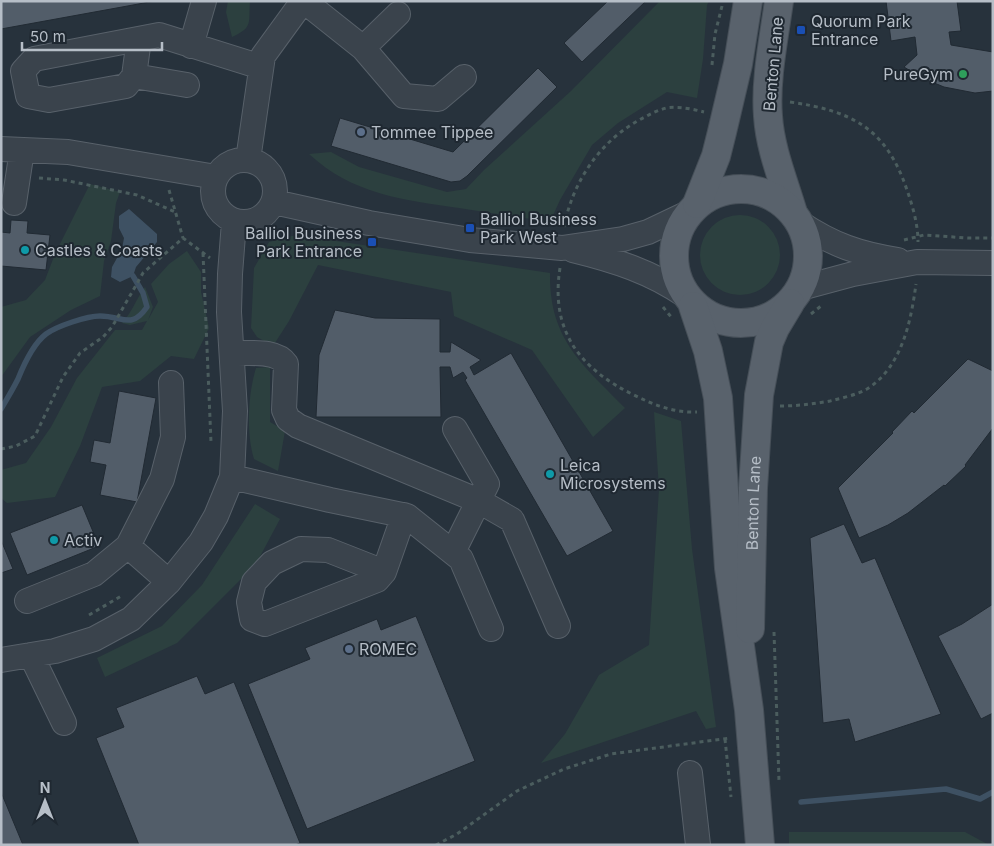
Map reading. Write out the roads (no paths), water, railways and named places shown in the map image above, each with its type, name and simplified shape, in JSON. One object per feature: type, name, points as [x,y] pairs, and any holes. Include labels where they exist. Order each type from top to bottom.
[{"type":"main road","name":"Benton Lane","points":[[778,1],[768,89],[768,116],[772,141],[797,218]]},
{"type":"main road","name":"Benton Lane","points":[[693,209],[716,156],[738,64],[735,4]]},
{"type":"main road","points":[[731,189],[744,189],[776,200],[797,218],[807,239],[809,250],[800,302],[764,319],[738,323],[717,320],[684,308],[676,273],[674,250],[678,232],[693,209],[718,193],[731,189]]},
{"type":"main road","name":"Benton Lane","points":[[750,723],[752,525],[759,395],[770,342],[775,328],[800,302]]},
{"type":"main road","name":"Benton Lane","points":[[684,308],[710,358],[718,398],[729,568],[750,723],[760,845]]},
{"type":"street","points":[[191,46],[204,1]]},
{"type":"street","points":[[248,160],[263,56],[303,1],[362,48],[404,96],[438,99],[464,77]]},
{"type":"street","points":[[362,48],[398,14]]},
{"type":"street","points":[[140,39],[134,76],[126,86],[49,100],[28,96],[24,71],[34,59],[158,35],[261,67]]},
{"type":"street","points":[[134,76],[187,85]]},
{"type":"street","points":[[14,203],[18,176],[11,149],[68,152],[216,177]]},
{"type":"street","points":[[248,160],[260,164],[270,172],[275,186],[274,202],[270,210],[262,218],[250,223],[234,222],[222,214],[215,204],[213,184],[216,177],[222,168],[236,161],[248,160]]},
{"type":"street","points":[[274,202],[369,223],[470,240],[562,248],[615,261],[654,276],[684,308]]},
{"type":"street","points":[[562,248],[623,239],[648,232],[693,209]]},
{"type":"street","points":[[797,218],[829,241],[844,248],[874,256],[917,262],[993,263]]},
{"type":"street","points":[[1,660],[55,651],[94,639],[131,619],[169,582],[201,542],[216,516],[232,477],[235,411],[230,274],[234,222]]},
{"type":"street","points":[[800,302],[853,274],[917,262]]},
{"type":"street","points":[[232,353],[271,355],[282,358],[286,364],[284,410],[288,419],[298,426],[479,501],[512,520],[558,626]]},
{"type":"street","points":[[26,601],[94,574],[128,546],[162,479],[173,437],[172,383]]},
{"type":"street","points":[[452,552],[487,484],[455,429]]},
{"type":"street","points":[[232,477],[407,516],[461,559],[491,629]]},
{"type":"street","points":[[384,572],[328,550],[302,549],[272,564],[254,582],[249,602],[252,619],[265,624],[377,580],[384,572],[404,515]]},
{"type":"street","points":[[128,546],[169,582]]},
{"type":"street","points":[[31,655],[64,723]]},
{"type":"street","points":[[690,773],[698,845]]},
{"type":"water","points":[[129,209],[157,234],[157,242],[136,267],[133,276],[120,282],[111,277],[112,267],[122,249],[124,238],[119,228],[119,216]]},
{"type":"waterway","points":[[1,409],[29,355],[46,334],[64,325],[88,318],[100,316],[131,320],[141,314],[147,307],[143,293],[133,276]]},
{"type":"waterway","points":[[801,802],[946,789],[980,799],[993,792]]},
{"type":"place","name":"Quorum Park Entrance","points":[[801,30]]},
{"type":"place","name":"PureGym","points":[[963,74]]},
{"type":"place","name":"Tommee Tippee","points":[[361,132]]},
{"type":"place","name":"Balliol Business Park West","points":[[470,228]]},
{"type":"place","name":"Balliol Business Park Entrance","points":[[372,242]]},
{"type":"place","name":"Castles & Coasts","points":[[25,250]]},
{"type":"place","name":"Leica Microsystems","points":[[550,474]]},
{"type":"place","name":"Activ","points":[[54,540]]},
{"type":"place","name":"ROMEC","points":[[349,649]]}]
